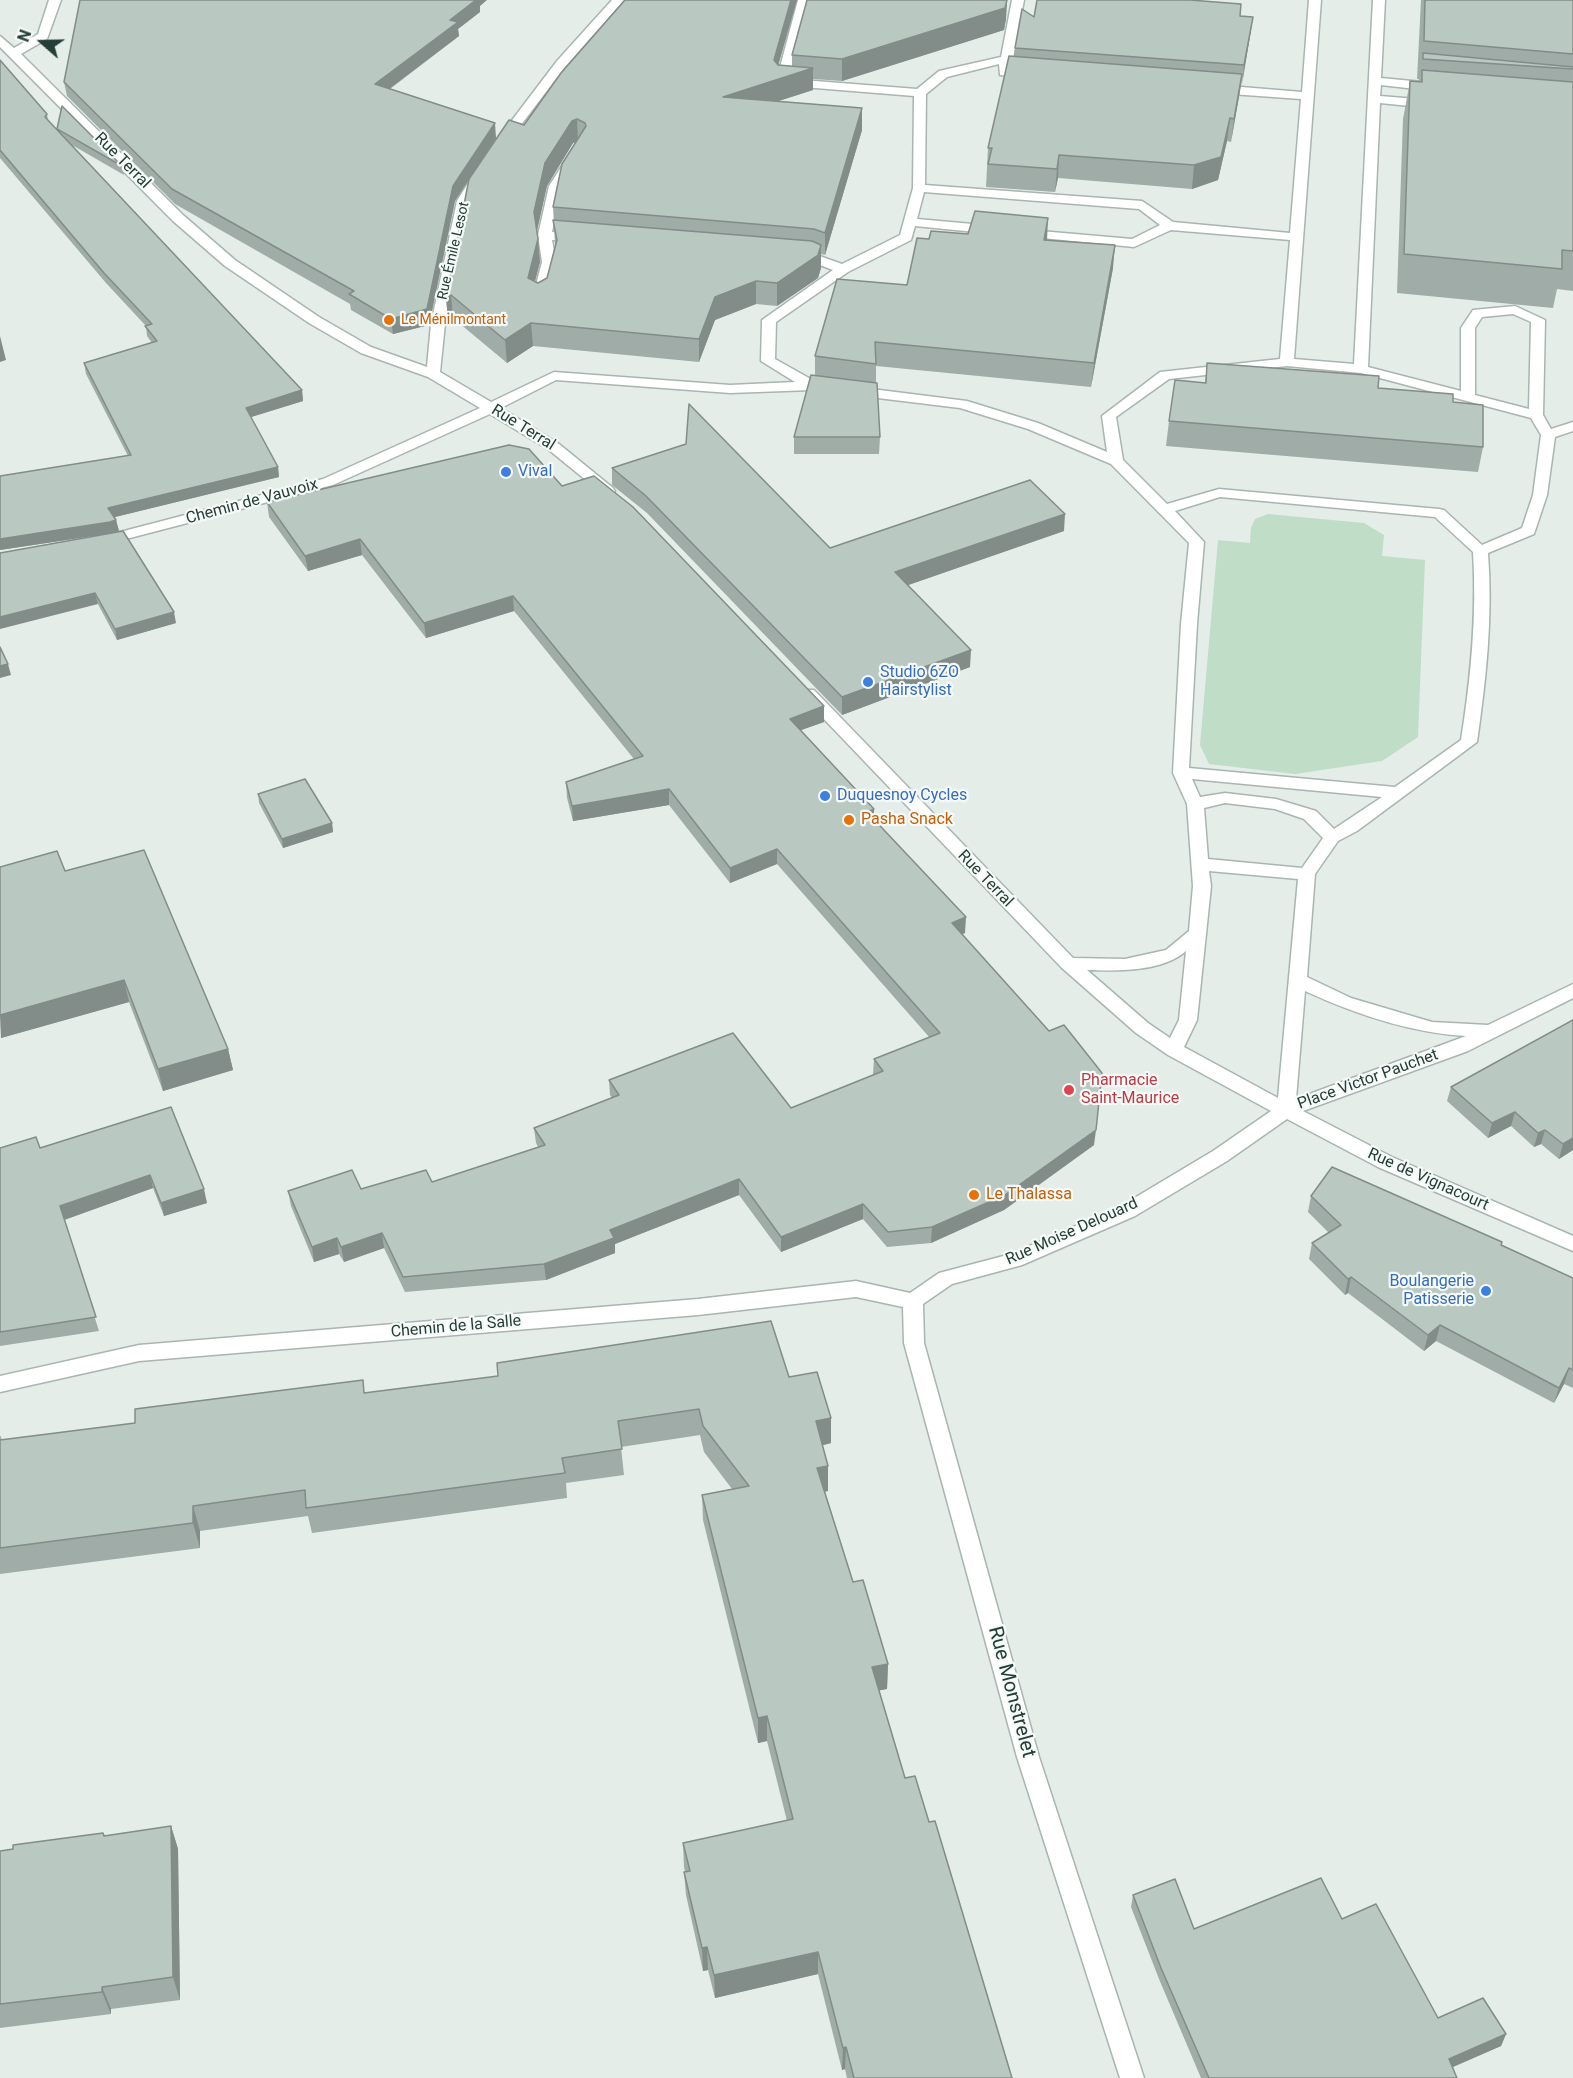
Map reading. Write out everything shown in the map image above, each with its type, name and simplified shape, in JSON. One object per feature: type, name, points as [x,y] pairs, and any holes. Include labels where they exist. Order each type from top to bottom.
[{"type":"street","points":[[14,53],[43,36],[55,0]]},
{"type":"street","points":[[496,150],[548,79],[618,0]]},
{"type":"street","points":[[804,0],[782,82],[920,93],[943,74],[1007,59]]},
{"type":"street","points":[[1018,0],[1004,72],[1039,75]]},
{"type":"street","points":[[1287,362],[1315,0]]},
{"type":"street","points":[[1361,369],[1379,0]]},
{"type":"street","name":"Rue Terral","points":[[0,40],[178,218],[230,263],[314,320],[366,350],[433,374],[491,408],[554,447],[622,503]]},
{"type":"street","points":[[1375,81],[1447,88]]},
{"type":"street","points":[[1203,88],[1308,96]]},
{"type":"street","points":[[920,93],[919,188],[906,237],[843,269],[769,320],[768,360],[812,386],[962,404],[1033,426],[1116,461],[1197,542],[1189,624],[1180,773],[1195,804],[1202,886],[1188,1020],[1173,1050]]},
{"type":"street","points":[[1374,99],[1444,105]]},
{"type":"street","points":[[539,300],[549,262],[545,236],[555,186],[579,147]]},
{"type":"street","name":"Rue Émile Lesot","points":[[433,374],[438,324],[463,201],[482,169]]},
{"type":"street","points":[[919,188],[1142,205],[1169,226]]},
{"type":"street","points":[[910,222],[1134,243],[1169,226],[1296,237]]},
{"type":"street","points":[[545,236],[591,239]]},
{"type":"street","points":[[778,255],[814,258],[843,269]]},
{"type":"street","points":[[1468,397],[1468,328],[1478,313],[1515,310],[1538,320],[1536,415],[1548,435],[1540,495],[1529,531],[1480,551]]},
{"type":"street","points":[[1116,461],[1109,416],[1165,375],[1287,362],[1361,369],[1536,415]]},
{"type":"street","name":"Chemin de Vauvoix","points":[[92,542],[328,482],[491,408],[554,376],[730,389],[812,386]]},
{"type":"street","points":[[1548,435],[1573,426]]},
{"type":"street","points":[[1163,510],[1219,493],[1439,513],[1480,551],[1484,590],[1480,667],[1468,742],[1351,827],[1332,837],[1307,874],[1286,1110]]},
{"type":"street","name":"Rue Terral","points":[[801,687],[1068,964]]},
{"type":"street","points":[[1180,773],[1398,793]]},
{"type":"street","points":[[1195,804],[1225,798],[1276,804],[1310,815],[1332,837]]},
{"type":"street","points":[[1200,864],[1307,874]]},
{"type":"street","points":[[1068,964],[1125,965],[1171,955],[1197,933]]},
{"type":"street","name":"Place Victor Pauchet","points":[[1068,964],[1142,1028],[1173,1050],[1286,1110],[1462,1046],[1573,990]]},
{"type":"street","points":[[1298,980],[1346,1002],[1432,1028],[1489,1031]]},
{"type":"street","name":"Rue de Vignacourt","points":[[1286,1110],[1385,1162],[1573,1244]]},
{"type":"street","name":"Rue Moise Delouard","points":[[913,1301],[946,1278],[1015,1260],[1128,1211],[1220,1156],[1286,1110]]},
{"type":"street","name":"Chemin de la Salle","points":[[0,1384],[139,1353],[698,1307],[856,1289],[913,1301]]},
{"type":"street","name":"Rue Monstrelet","points":[[913,1301],[915,1343],[1028,1757],[1132,2078]]},
{"type":"green space","points":[[1268,514],[1364,523],[1384,535],[1382,556],[1425,560],[1418,737],[1382,761],[1295,774],[1209,764],[1200,745],[1218,540],[1250,543],[1251,528],[1255,519]]},
{"type":"building","points":[[80,0],[476,0],[450,20],[458,22],[375,84],[495,123],[453,186],[427,309],[391,319],[349,294],[354,291],[172,189],[64,82]]},
{"type":"building","points":[[625,0],[791,0],[774,60],[778,65],[813,68],[723,97],[862,108],[825,233],[814,229],[553,207],[562,164],[586,126],[577,119],[572,121],[545,163],[534,212],[538,239],[528,278],[538,283],[547,278],[557,240],[553,220],[812,241],[821,245],[818,255],[777,283],[756,281],[715,297],[699,339],[531,323],[505,340],[451,295],[446,297],[469,179],[509,120],[524,125],[561,73]]},
{"type":"building","points":[[807,0],[1007,0],[1005,8],[842,59],[792,55]]},
{"type":"building","points":[[1037,0],[1190,0],[1241,4],[1240,16],[1253,17],[1244,65],[1015,48],[1022,9],[1034,17]]},
{"type":"building","points":[[1425,0],[1573,0],[1573,54],[1424,41]]},
{"type":"building","points":[[1423,53],[1573,67],[1573,69],[1423,59]]},
{"type":"building","points":[[1009,56],[1242,74],[1234,119],[1230,118],[1221,157],[1194,165],[1059,155],[1057,169],[988,164],[992,148],[988,148]]},
{"type":"building","points":[[0,60],[47,114],[45,117],[302,390],[246,408],[278,467],[108,508],[116,520],[110,522],[0,539],[0,476],[131,455],[84,363],[157,341],[145,326],[152,324],[104,273],[0,150]]},
{"type":"building","points":[[1422,70],[1573,82],[1573,251],[1562,250],[1562,269],[1404,254],[1410,81],[1422,82]]},
{"type":"building","points":[[62,106],[122,166],[57,129]]},
{"type":"building","points":[[975,211],[1048,218],[1044,240],[1115,245],[1094,363],[875,342],[876,364],[815,356],[837,279],[907,285],[917,238],[929,239],[931,231],[968,234]]},
{"type":"building","points":[[1207,363],[1379,376],[1378,388],[1453,394],[1453,402],[1483,405],[1483,447],[1169,421],[1175,380],[1206,383]]},
{"type":"building","points":[[811,375],[877,383],[880,437],[794,437]]},
{"type":"building","points":[[689,404],[830,548],[1030,480],[1065,514],[895,572],[971,650],[842,697],[646,496],[612,468],[686,444]]},
{"type":"building","points":[[509,445],[529,449],[562,486],[594,476],[633,507],[824,706],[790,719],[874,809],[867,812],[966,917],[952,923],[1049,1031],[1064,1025],[1102,1073],[1096,1130],[1005,1195],[932,1227],[888,1232],[863,1204],[781,1237],[739,1179],[610,1230],[614,1238],[544,1264],[403,1277],[382,1233],[341,1247],[337,1238],[312,1247],[288,1191],[352,1170],[361,1189],[426,1170],[432,1182],[545,1145],[534,1128],[619,1095],[609,1080],[733,1033],[791,1108],[883,1071],[874,1059],[940,1033],[777,849],[730,868],[669,789],[572,806],[566,782],[643,756],[513,596],[424,623],[360,539],[305,556],[267,502]]},
{"type":"building","points":[[123,531],[174,612],[115,629],[95,593],[0,617],[0,553]]},
{"type":"building","points":[[0,647],[8,664],[0,666]]},
{"type":"building","points":[[305,779],[332,823],[282,839],[258,794]]},
{"type":"building","points":[[144,850],[228,1049],[158,1069],[124,980],[0,1015],[0,867],[57,851],[65,871]]},
{"type":"building","points":[[1573,1020],[1573,1138],[1563,1144],[1545,1130],[1538,1133],[1515,1112],[1492,1123],[1451,1087]]},
{"type":"building","points":[[171,1107],[204,1189],[161,1203],[150,1175],[60,1206],[96,1317],[0,1332],[0,1148],[36,1137],[40,1148]]},
{"type":"building","points":[[1332,1167],[1502,1242],[1501,1245],[1573,1278],[1573,1370],[1569,1368],[1559,1388],[1440,1325],[1428,1335],[1351,1277],[1348,1279],[1312,1243],[1341,1225],[1311,1196]]},
{"type":"building","points":[[771,1321],[789,1377],[817,1372],[831,1418],[816,1421],[828,1466],[817,1468],[853,1582],[863,1580],[888,1664],[872,1667],[905,1778],[915,1776],[929,1822],[935,1821],[1012,2078],[854,2078],[846,2047],[843,2048],[818,1952],[714,1975],[707,1947],[702,1948],[684,1872],[690,1871],[683,1843],[793,1819],[767,1716],[758,1718],[702,1495],[749,1486],[703,1426],[699,1409],[618,1421],[622,1449],[562,1458],[565,1473],[306,1508],[305,1490],[193,1506],[193,1523],[0,1548],[0,1440],[135,1423],[135,1409],[363,1380],[364,1393],[498,1376],[497,1363]]},
{"type":"building","points":[[171,1826],[173,1977],[102,1987],[102,1992],[0,2004],[0,1851],[13,1849],[13,1845],[103,1833],[104,1836]]},
{"type":"building","points":[[1321,1878],[1342,1919],[1376,1904],[1438,2018],[1483,1998],[1506,2034],[1449,2059],[1457,2078],[1209,2078],[1161,1968],[1133,1895],[1175,1879],[1194,1929]]},
{"type":"place","name":"Le Ménilmontant","points":[[389,320]]},
{"type":"place","name":"Vival","points":[[506,472]]},
{"type":"place","name":"Studio 6ZO Hairstylist","points":[[868,682]]},
{"type":"place","name":"Duquesnoy Cycles","points":[[825,796]]},
{"type":"place","name":"Pasha Snack","points":[[849,820]]},
{"type":"place","name":"Pharmacie Saint-Maurice","points":[[1069,1090]]},
{"type":"place","name":"Le Thalassa","points":[[974,1195]]},
{"type":"place","name":"Boulangerie Patisserie","points":[[1486,1291]]}]
